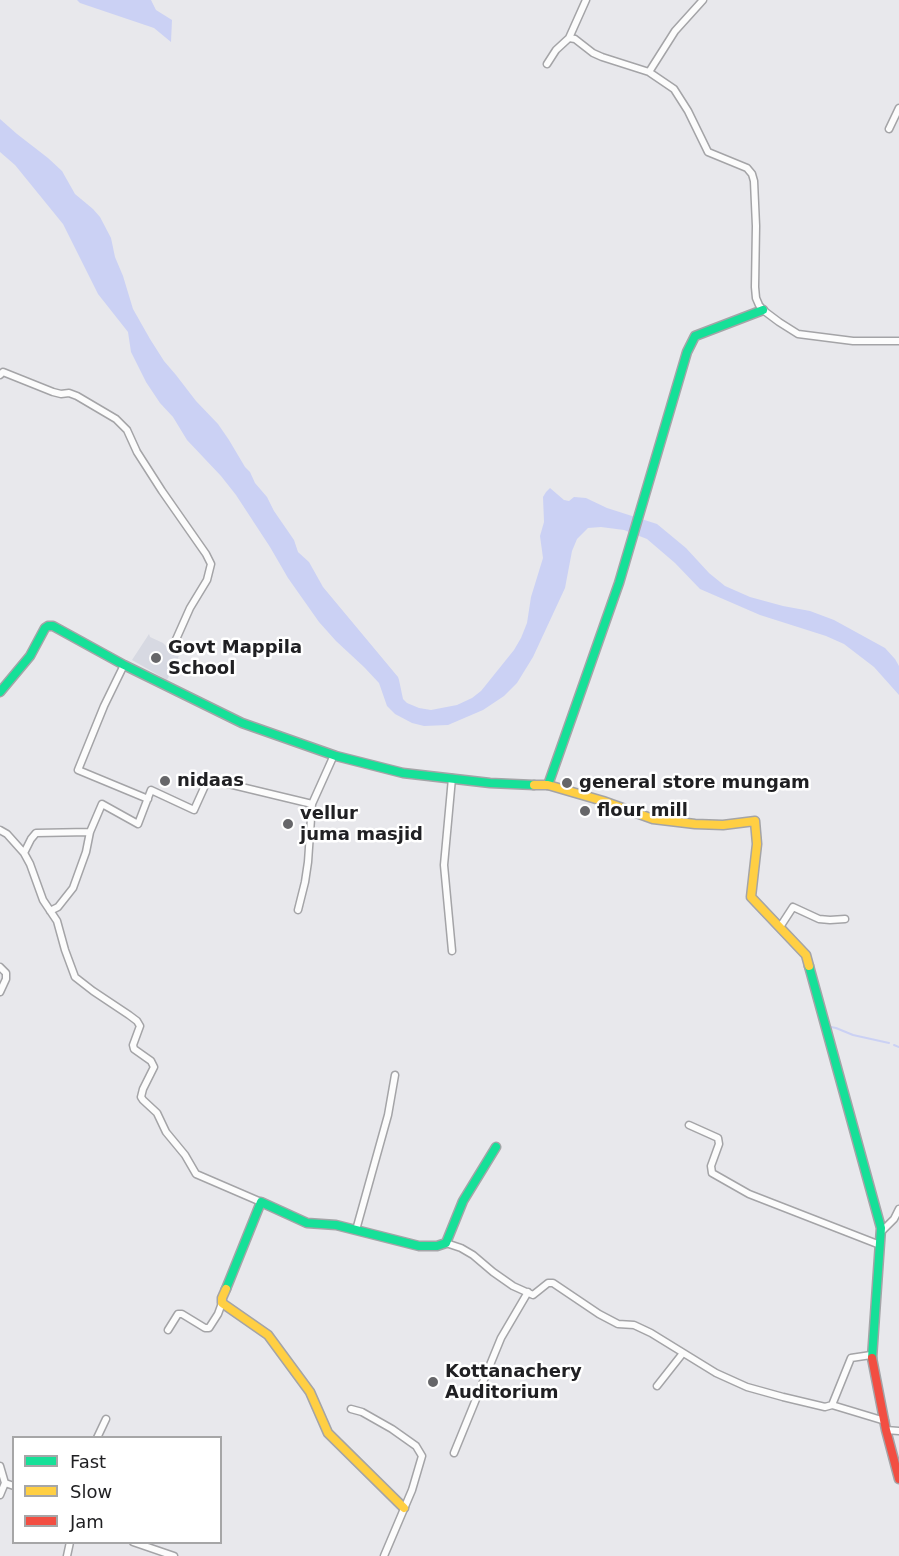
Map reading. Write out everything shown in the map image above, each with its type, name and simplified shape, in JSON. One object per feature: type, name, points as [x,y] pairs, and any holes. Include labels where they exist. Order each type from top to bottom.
[{"type":"main road","points":[[549,785],[619,583],[681,372],[693,340],[700,333],[763,310]]},
{"type":"main road","points":[[0,692],[30,656],[41,634],[48,626],[52,626],[124,665],[242,723],[334,755],[403,773],[490,783],[549,785],[653,819],[723,825],[755,821],[757,844],[751,897],[806,956],[877,1210],[880,1245],[871,1355],[899,1479]]},
{"type":"main road","points":[[404,1508],[328,1433],[310,1392],[268,1335],[222,1303],[222,1298],[261,1202],[308,1223],[356,1230],[419,1246],[437,1246],[446,1243],[463,1201],[496,1147]]},
{"type":"street","points":[[547,64],[556,50],[569,38],[586,0]]},
{"type":"street","points":[[649,72],[675,31],[703,0]]},
{"type":"street","points":[[569,38],[575,39],[602,57],[649,72],[674,89],[688,111],[708,152],[747,168],[752,174],[756,226],[754,287],[756,298],[763,310],[798,334],[853,341],[899,341]]},
{"type":"street","points":[[889,129],[899,108]]},
{"type":"street","points":[[0,375],[3,372],[53,392],[77,396],[116,419],[127,430],[137,452],[211,564],[207,579],[190,608],[174,644]]},
{"type":"street","points":[[124,665],[116,678],[78,770],[148,799]]},
{"type":"street","points":[[298,910],[308,862],[312,804],[334,755]]},
{"type":"street","points":[[452,778],[444,865],[452,951]]},
{"type":"street","points":[[50,911],[58,907],[73,888],[86,852],[90,832],[102,804],[138,824],[152,790],[194,810],[208,779],[312,804]]},
{"type":"street","points":[[0,830],[7,834],[24,853],[30,864],[43,900],[57,921],[75,977],[137,1021],[140,1026],[133,1045],[134,1049],[151,1061],[154,1067],[141,1097],[156,1113],[166,1132],[185,1155],[196,1174],[261,1202]]},
{"type":"street","points":[[24,853],[36,833],[90,832]]},
{"type":"street","points":[[780,927],[793,907],[819,919],[845,919]]},
{"type":"street","points":[[0,967],[6,973],[6,979],[0,992]]},
{"type":"street","points":[[356,1230],[388,1115],[395,1075]]},
{"type":"street","points":[[689,1125],[718,1138],[719,1144],[711,1166],[712,1173],[750,1194],[880,1245]]},
{"type":"street","points":[[880,1232],[894,1219],[899,1209]]},
{"type":"street","points":[[446,1243],[473,1255],[513,1286],[533,1295],[548,1283],[553,1283],[598,1314],[618,1324],[634,1325],[651,1333],[716,1373],[747,1387],[825,1407],[832,1405],[899,1431]]},
{"type":"street","points":[[454,1453],[501,1338],[528,1292]]},
{"type":"street","points":[[168,1330],[178,1314],[182,1314],[205,1328],[210,1328],[222,1303]]},
{"type":"street","points":[[657,1386],[683,1353]]},
{"type":"street","points":[[832,1405],[851,1358],[871,1355]]},
{"type":"street","points":[[351,1409],[362,1412],[392,1429],[416,1446],[422,1456],[412,1490],[384,1556]]},
{"type":"street","points":[[98,1436],[106,1419]]},
{"type":"street","points":[[0,1466],[5,1483],[0,1495]]},
{"type":"street","points":[[5,1483],[12,1485]]},
{"type":"street","points":[[139,1544],[174,1556]]},
{"type":"shaded area","name":"Govt Mappila School","points":[[149,634],[150,637],[163,643],[179,656],[167,680],[132,660]]},
{"type":"water","points":[[77,0],[151,0],[156,10],[172,20],[171,42],[154,28]]},
{"type":"water","points":[[0,119],[62,171],[75,194],[100,217],[111,238],[115,257],[133,309],[150,339],[164,361],[196,401],[218,424],[294,540],[298,552],[309,562],[323,587],[398,677],[403,699],[407,703],[431,710],[457,705],[472,698],[481,691],[514,650],[527,623],[531,597],[543,558],[540,536],[544,522],[543,497],[550,488],[564,500],[569,501],[574,497],[586,498],[607,508],[657,524],[686,548],[709,573],[725,586],[750,597],[810,611],[834,620],[885,648],[899,666],[899,695],[874,667],[844,644],[760,615],[700,589],[647,539],[624,530],[601,527],[588,528],[577,539],[572,551],[565,588],[533,657],[517,683],[504,696],[483,710],[448,725],[424,726],[412,723],[395,714],[387,706],[379,683],[319,622],[288,578],[236,495],[187,440],[173,417],[146,382],[131,352],[128,332],[98,294],[63,224],[15,165],[0,152]]},
{"type":"waterway","points":[[831,1027],[853,1035],[889,1043]]},
{"type":"waterway","points":[[894,1045],[899,1047]]},
{"type":"traffic: fast","points":[[548,785],[619,583],[687,352],[695,336],[763,310]]},
{"type":"traffic: fast","points":[[0,692],[30,656],[45,628],[53,626],[124,665],[242,723],[336,756],[403,773],[490,783],[534,785]]},
{"type":"traffic: fast","points":[[809,966],[881,1228],[872,1358]]},
{"type":"traffic: fast","points":[[226,1289],[261,1202],[307,1223],[336,1225],[419,1246],[437,1246],[446,1243],[463,1201],[496,1147]]},
{"type":"traffic: slow","points":[[534,785],[548,785],[653,819],[723,825],[755,821],[757,844],[751,897],[806,955],[809,966]]},
{"type":"traffic: slow","points":[[226,1289],[222,1303],[268,1335],[310,1392],[328,1433],[404,1508]]},
{"type":"traffic: jam","points":[[872,1358],[886,1430],[899,1479]]},
{"type":"place","name":"Govt Mappila School","points":[[156,658]]},
{"type":"place","name":"nidaas","points":[[165,781]]},
{"type":"place","name":"general store mungam","points":[[567,783]]},
{"type":"place","name":"flour mill","points":[[585,811]]},
{"type":"place","name":"vellur juma masjid","points":[[288,824]]},
{"type":"place","name":"Kottanachery Auditorium","points":[[433,1382]]}]
